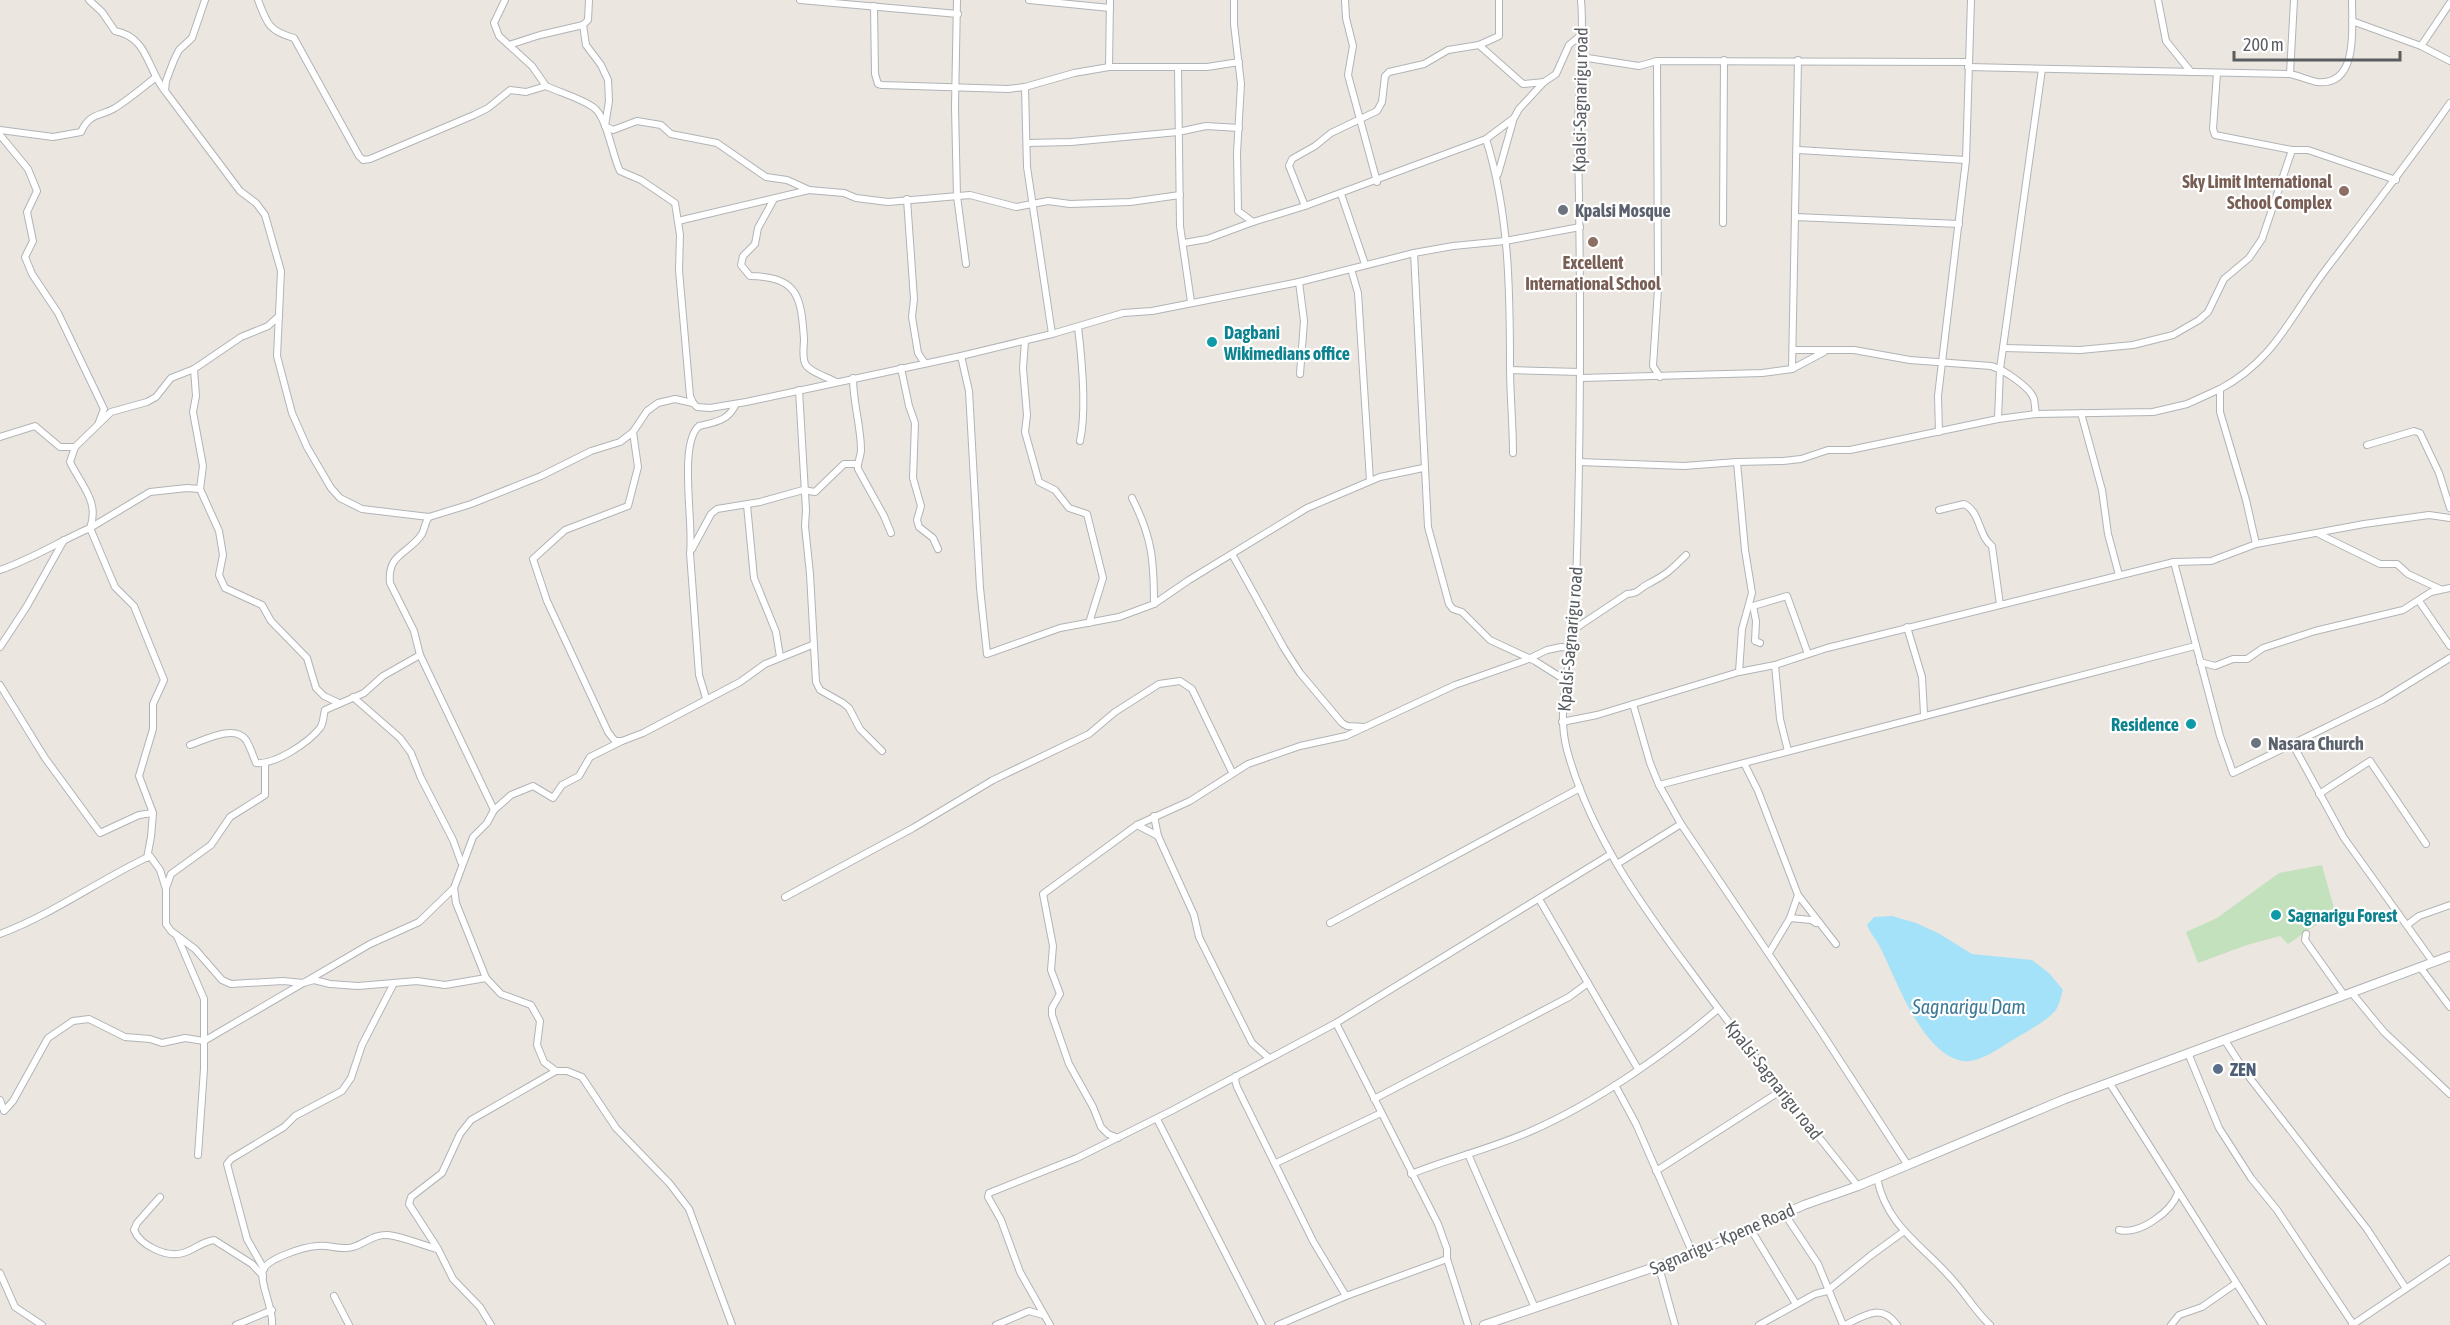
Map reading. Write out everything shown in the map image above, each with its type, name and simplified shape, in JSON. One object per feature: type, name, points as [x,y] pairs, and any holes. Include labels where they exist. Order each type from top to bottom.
[{"type":"street","points":[[89,0],[102,12],[115,32],[129,33],[138,43],[149,60],[155,78],[165,92],[240,191],[256,203],[265,215],[281,271],[277,356],[292,413],[307,447],[331,488],[340,498],[362,509],[429,516],[471,504],[541,476],[591,451],[620,442],[633,432],[647,411],[658,403],[675,399],[693,403],[697,407],[710,408],[735,404],[924,362],[961,356],[1052,334],[1123,313],[1152,311],[1299,282],[1414,253],[1453,246],[1505,241],[1580,227]]},
{"type":"street","points":[[165,92],[166,81],[174,60],[179,50],[192,38],[205,0]]},
{"type":"street","points":[[258,0],[267,23],[276,33],[294,38],[363,160],[474,115],[488,108],[510,90],[526,92],[546,86]]},
{"type":"street","points":[[505,0],[494,23],[499,36],[532,66],[546,86],[595,108],[605,126],[613,158],[620,171],[641,180],[675,203],[682,303],[693,403]]},
{"type":"street","points":[[509,45],[583,25],[588,20],[588,0]]},
{"type":"street","points":[[800,0],[958,14]]},
{"type":"street","points":[[957,0],[957,196],[966,264]]},
{"type":"street","points":[[1029,0],[1110,8]]},
{"type":"street","points":[[1109,68],[1110,0]]},
{"type":"street","points":[[1234,0],[1234,24],[1241,84],[1237,153],[1238,212],[1253,222]]},
{"type":"street","points":[[1345,0],[1346,18],[1353,46],[1348,75],[1377,182]]},
{"type":"street","points":[[1305,206],[1289,166],[1292,159],[1315,146],[1331,133],[1361,121],[1377,111],[1382,102],[1385,76],[1389,72],[1424,64],[1448,50],[1479,45],[1499,36],[1499,0]]},
{"type":"street","name":"Kpalsi-Sagnarigu road","points":[[1581,0],[1577,137],[1580,227],[1579,462],[1576,590],[1562,722],[1566,745],[1580,789],[1617,864],[1718,1009],[1858,1186]]},
{"type":"street","points":[[1939,432],[1937,412],[1966,160],[1971,0]]},
{"type":"street","points":[[2158,0],[2166,41],[2191,72]]},
{"type":"street","points":[[2290,74],[2294,0]]},
{"type":"street","points":[[1581,57],[1639,66],[1657,61],[1798,60],[2042,69],[2290,74],[2318,82],[2329,81],[2340,75],[2349,64],[2352,0]]},
{"type":"street","points":[[2421,46],[2450,3]]},
{"type":"street","points":[[874,6],[875,74],[878,84],[956,88],[1025,87],[1074,73],[1109,68],[1207,67],[1239,62]]},
{"type":"street","points":[[2352,21],[2421,46],[2450,61]]},
{"type":"street","points":[[583,25],[586,45],[601,65],[608,80],[609,101],[605,126]]},
{"type":"street","points":[[1184,243],[1216,236],[1377,182],[1486,139],[1514,118],[1544,82],[1556,74],[1569,45],[1581,35]]},
{"type":"street","points":[[1479,45],[1523,84],[1544,82]]},
{"type":"street","points":[[1723,223],[1724,60]]},
{"type":"street","points":[[1792,369],[1798,60]]},
{"type":"street","points":[[1646,376],[1653,366],[1658,289],[1657,61]]},
{"type":"street","points":[[1178,68],[1180,226],[1191,302]]},
{"type":"street","points":[[1998,419],[2000,369],[2042,69]]},
{"type":"street","points":[[2217,73],[2213,129],[2215,135],[2292,150],[2308,150],[2396,180]]},
{"type":"street","points":[[0,130],[53,137],[81,132],[86,122],[99,113],[114,109],[155,78]]},
{"type":"street","points":[[1025,87],[1027,167],[1031,206],[1052,334]]},
{"type":"street","points":[[1579,462],[1684,466],[1801,459],[1828,450],[1850,450],[1998,419],[2036,414],[2164,411],[2220,389],[2244,375],[2269,351],[2325,270],[2396,180],[2450,103]]},
{"type":"street","points":[[1497,175],[1514,118]]},
{"type":"street","points":[[605,126],[613,130],[637,121],[661,125],[671,134],[717,143],[766,177],[787,180],[809,190]]},
{"type":"street","points":[[1028,143],[1071,142],[1178,132],[1206,126],[1239,128]]},
{"type":"street","points":[[0,135],[28,169],[37,191],[27,212],[33,241],[25,257],[32,274],[58,313],[104,409],[98,426]]},
{"type":"street","points":[[1486,139],[1497,175],[1505,241],[1511,313],[1510,370],[1513,453]]},
{"type":"street","points":[[1798,150],[1966,160]]},
{"type":"street","points":[[2003,348],[2080,350],[2133,345],[2173,335],[2199,320],[2208,312],[2224,279],[2249,258],[2262,239],[2292,150]]},
{"type":"street","points":[[678,221],[809,190],[844,193],[856,198],[888,202],[970,195],[1016,207],[1048,201],[1070,204],[1130,202],[1179,195]]},
{"type":"street","points":[[1341,194],[1365,264]]},
{"type":"street","points":[[774,199],[758,228],[755,244],[743,256],[741,265],[750,276],[767,276],[783,280],[797,295],[802,317],[805,363],[810,369],[837,382]]},
{"type":"street","points":[[907,199],[914,299],[912,317],[918,353],[924,362]]},
{"type":"street","points":[[1795,217],[1959,224]]},
{"type":"street","points":[[1414,253],[1428,527],[1449,604],[1453,609],[1462,612],[1490,640],[1530,659],[1565,680]]},
{"type":"street","points":[[1352,269],[1358,293],[1370,481]]},
{"type":"street","points":[[1299,282],[1304,321],[1300,374]]},
{"type":"street","points":[[147,858],[152,837],[153,813],[139,776],[153,729],[153,704],[164,680],[134,606],[115,587],[90,528],[95,517],[94,506],[70,462],[75,447],[111,412],[147,402],[156,397],[171,378],[194,369],[241,337],[268,326],[279,316]]},
{"type":"street","points":[[1078,327],[1082,366],[1083,429],[1080,441]]},
{"type":"street","points":[[1024,340],[1023,368],[1027,415],[1025,432],[1039,482],[1055,490],[1069,508],[1087,514],[1095,540],[1103,578],[1089,623]]},
{"type":"street","points":[[1794,350],[1854,350],[1894,358],[1991,366],[2000,369],[2019,382],[2033,398],[2036,414]]},
{"type":"street","points":[[1510,370],[1660,377],[1740,375],[1792,369],[1827,351]]},
{"type":"street","points":[[961,356],[969,391],[980,588],[987,654],[1060,628],[1119,617],[1154,604],[1306,508],[1370,481],[1424,468]]},
{"type":"street","points":[[1653,366],[1660,377]]},
{"type":"street","points":[[901,368],[915,423],[913,478],[921,506],[917,520],[920,527],[933,538],[938,549]]},
{"type":"street","points":[[194,369],[196,396],[193,412],[203,466],[201,489],[219,531],[223,555],[219,574],[225,588],[262,605],[271,621],[307,658],[316,688],[324,696],[339,703]]},
{"type":"street","points":[[853,378],[853,395],[858,415],[861,452],[857,464],[891,533]]},
{"type":"street","points":[[2220,389],[2220,412],[2256,544]]},
{"type":"street","points":[[799,390],[812,645],[816,682],[820,690],[843,703],[860,729],[882,751]]},
{"type":"street","points":[[706,698],[699,675],[690,553],[692,535],[688,472],[691,436],[699,426],[724,420],[732,413],[735,404]]},
{"type":"street","points":[[2081,413],[2102,490],[2108,534],[2119,575]]},
{"type":"street","points":[[0,437],[35,426],[60,447],[75,447]]},
{"type":"street","points":[[2367,445],[2415,431],[2420,433],[2439,473],[2450,508]]},
{"type":"street","points":[[622,741],[615,741],[603,723],[547,601],[533,559],[565,530],[628,506],[638,467],[633,432]]},
{"type":"street","points":[[1737,462],[1745,550],[1752,594],[1742,629],[1739,672]]},
{"type":"street","points":[[690,553],[714,511],[723,507],[747,505],[803,490],[814,492],[844,464],[857,464]]},
{"type":"street","points":[[0,570],[26,561],[64,539],[90,528],[150,492],[187,488],[201,489]]},
{"type":"street","points":[[1132,498],[1154,558],[1154,604]]},
{"type":"street","points":[[1939,510],[1964,504],[1973,511],[1986,541],[1992,546],[2000,605]]},
{"type":"street","points":[[747,505],[754,578],[776,632],[780,657]]},
{"type":"street","points":[[1562,722],[1907,627],[2174,562],[2211,561],[2256,544],[2364,524],[2429,515],[2450,518]]},
{"type":"street","points":[[429,516],[423,533],[395,558],[389,574],[390,583],[414,631],[420,655],[494,810]]},
{"type":"street","points":[[2318,534],[2380,564],[2397,564],[2408,574],[2440,589]]},
{"type":"street","points":[[0,648],[27,606],[64,539]]},
{"type":"street","points":[[1232,554],[1300,673],[1342,723],[1347,726],[1368,727]]},
{"type":"street","points":[[1573,630],[1627,594],[1637,593],[1645,585],[1662,578],[1686,555]]},
{"type":"street","points":[[2174,562],[2220,736],[2233,773],[2382,700],[2450,658]]},
{"type":"street","points":[[2200,662],[2215,666],[2233,659],[2247,659],[2263,648],[2315,631],[2403,610],[2440,589],[2450,588]]},
{"type":"street","points":[[1760,644],[1755,641],[1756,621],[1753,606],[1787,596],[1808,654]]},
{"type":"street","points":[[2419,601],[2450,646]]},
{"type":"street","points":[[1907,627],[1922,677],[1924,714]]},
{"type":"street","points":[[556,1071],[544,1062],[537,1045],[540,1021],[531,1005],[501,994],[486,978],[456,903],[454,888],[472,837],[487,823],[494,810],[511,795],[533,786],[553,798],[562,785],[579,776],[590,757],[643,733],[740,682],[765,664],[812,645]]},
{"type":"street","points":[[1659,784],[2195,646]]},
{"type":"street","points":[[1118,1138],[1108,1134],[1101,1127],[1093,1107],[1069,1064],[1058,1035],[1052,1008],[1060,994],[1050,966],[1053,946],[1043,894],[1137,825],[1190,801],[1232,772],[1248,764],[1300,746],[1346,736],[1455,685],[1530,659],[1551,648],[1571,648]]},
{"type":"street","points":[[190,745],[230,732],[239,734],[246,740],[256,763],[265,764],[305,743],[322,726],[325,710],[364,693],[383,676],[420,655]]},
{"type":"street","points":[[1775,665],[1780,719],[1788,751]]},
{"type":"street","points":[[785,897],[913,828],[993,780],[1089,734],[1115,712],[1159,684],[1180,681],[1192,689],[1232,772]]},
{"type":"street","points":[[0,686],[45,758],[100,833],[139,815],[153,813]]},
{"type":"street","points":[[353,697],[400,738],[411,753],[462,863]]},
{"type":"street","points":[[1633,704],[1642,738],[1659,784],[1681,824],[1769,953],[1907,1164]]},
{"type":"street","points":[[2292,743],[2344,838],[2433,962]]},
{"type":"street","points":[[2319,794],[2370,761],[2426,844]]},
{"type":"street","points":[[1744,763],[1758,791],[1798,895],[1836,944]]},
{"type":"street","points":[[166,889],[171,874],[211,845],[230,817],[265,795],[265,764]]},
{"type":"street","points":[[1330,923],[1580,789]]},
{"type":"street","points":[[1154,816],[1158,836],[1194,915],[1199,937],[1252,1043],[1269,1058]]},
{"type":"street","points":[[1617,864],[1681,824]]},
{"type":"street","points":[[1137,825],[1158,836]]},
{"type":"street","points":[[1050,1325],[1020,1272],[1001,1220],[988,1197],[989,1193],[1077,1158],[1157,1119],[1336,1023],[1611,854]]},
{"type":"street","points":[[0,934],[57,907],[93,885],[150,856],[160,870],[166,889],[166,924],[177,936],[195,949],[222,980],[231,984],[283,981],[303,983],[314,980],[330,984],[358,986],[417,981],[446,985],[486,978]]},
{"type":"street","points":[[0,1100],[4,1111],[13,1101],[48,1038],[73,1021],[89,1019],[125,1037],[150,1039],[162,1043],[185,1038],[204,1041],[370,944],[419,922],[454,888]]},
{"type":"street","points":[[1769,953],[1790,918],[1798,895]]},
{"type":"street","points":[[1539,899],[1638,1069]]},
{"type":"street","points":[[2407,926],[2419,916],[2450,905]]},
{"type":"street","points":[[1790,918],[1811,920],[1821,926]]},
{"type":"street","points":[[2306,934],[2305,940],[2347,993],[2450,1094]]},
{"type":"street","points":[[177,936],[204,999],[198,1155]]},
{"type":"street","name":"Sagnarigu - Kpene Road","points":[[1484,1325],[1503,1322],[1535,1308],[1694,1254],[1750,1228],[2109,1082],[2450,956]]},
{"type":"street","points":[[2420,967],[2450,1007]]},
{"type":"street","points":[[272,1325],[272,1310],[263,1272],[247,1239],[227,1164],[231,1159],[284,1126],[295,1116],[342,1091],[351,1078],[362,1045],[394,983]]},
{"type":"street","points":[[1374,1099],[1569,997],[1588,983]]},
{"type":"street","points":[[1411,1174],[1531,1131],[1638,1069],[1674,1045],[1718,1009]]},
{"type":"street","points":[[1336,1023],[1438,1224],[1468,1325]]},
{"type":"street","points":[[2224,1039],[2246,1073],[2367,1229],[2405,1287]]},
{"type":"street","points":[[2188,1053],[2219,1128],[2251,1178],[2277,1210],[2352,1324],[2450,1259]]},
{"type":"street","points":[[491,1325],[480,1307],[453,1279],[438,1250],[410,1209],[411,1197],[442,1173],[460,1134],[471,1120],[556,1071],[567,1071],[582,1077],[616,1128],[670,1184],[689,1209],[732,1325]]},
{"type":"street","points":[[1236,1076],[1237,1087],[1319,1252],[1346,1296]]},
{"type":"street","points":[[2109,1082],[2263,1325]]},
{"type":"street","points":[[1615,1084],[1636,1124],[1694,1254]]},
{"type":"street","points":[[1656,1171],[1782,1090]]},
{"type":"street","points":[[1276,1163],[1381,1113]]},
{"type":"street","points":[[1157,1119],[1262,1325]]},
{"type":"street","points":[[1468,1154],[1535,1308]]},
{"type":"street","points":[[1877,1178],[1881,1194],[1903,1232],[1952,1279],[1982,1322],[1990,1325]]},
{"type":"street","points":[[2119,1230],[2133,1231],[2145,1224],[2173,1204],[2178,1193]]},
{"type":"street","points":[[160,1197],[137,1223],[134,1230],[137,1237],[162,1252],[172,1254],[183,1253],[201,1242],[213,1240],[263,1272]]},
{"type":"street","points":[[1784,1214],[1818,1264],[1827,1291],[1844,1325],[1866,1315],[1880,1312],[1888,1315],[1897,1325]]},
{"type":"street","points":[[1750,1228],[1796,1304]]},
{"type":"street","points":[[1759,1325],[1796,1304],[1827,1291],[1903,1232]]},
{"type":"street","points":[[263,1272],[282,1255],[316,1246],[340,1249],[354,1247],[379,1235],[391,1235],[438,1250]]},
{"type":"street","points":[[1278,1325],[1346,1296],[1447,1259]]},
{"type":"street","points":[[1659,1267],[1675,1325]]},
{"type":"street","points":[[0,1273],[15,1307],[42,1325]]},
{"type":"street","points":[[2171,1324],[2179,1315],[2202,1307],[2235,1284]]},
{"type":"street","points":[[334,1296],[349,1325]]},
{"type":"street","points":[[236,1325],[272,1310]]},
{"type":"street","points":[[996,1325],[1029,1311],[1044,1315]]},
{"type":"green space","name":"Sagnarigu Forest","points":[[2322,865],[2335,912],[2288,944],[2280,936],[2198,963],[2186,932],[2217,918],[2279,873]]},
{"type":"water","name":"Sagnarigu Dam","points":[[1892,916],[1938,933],[1972,954],[2032,960],[2049,973],[2063,990],[2057,1008],[2037,1026],[1983,1057],[1963,1061],[1948,1055],[1923,1031],[1903,997],[1867,925],[1874,917]]},
{"type":"place","name":"Sky Limit International School Complex","points":[[2344,191]]},
{"type":"place","name":"Kpalsi Mosque","points":[[1563,210]]},
{"type":"place","name":"Excellent International School","points":[[1593,242]]},
{"type":"place","name":"Dagbani Wikimedians office","points":[[1212,342]]},
{"type":"place","name":"Residence","points":[[2191,724]]},
{"type":"place","name":"Nasara Church","points":[[2256,743]]},
{"type":"place","name":"Sagnarigu Forest","points":[[2276,915]]},
{"type":"place","name":"ZEN","points":[[2218,1069]]}]
